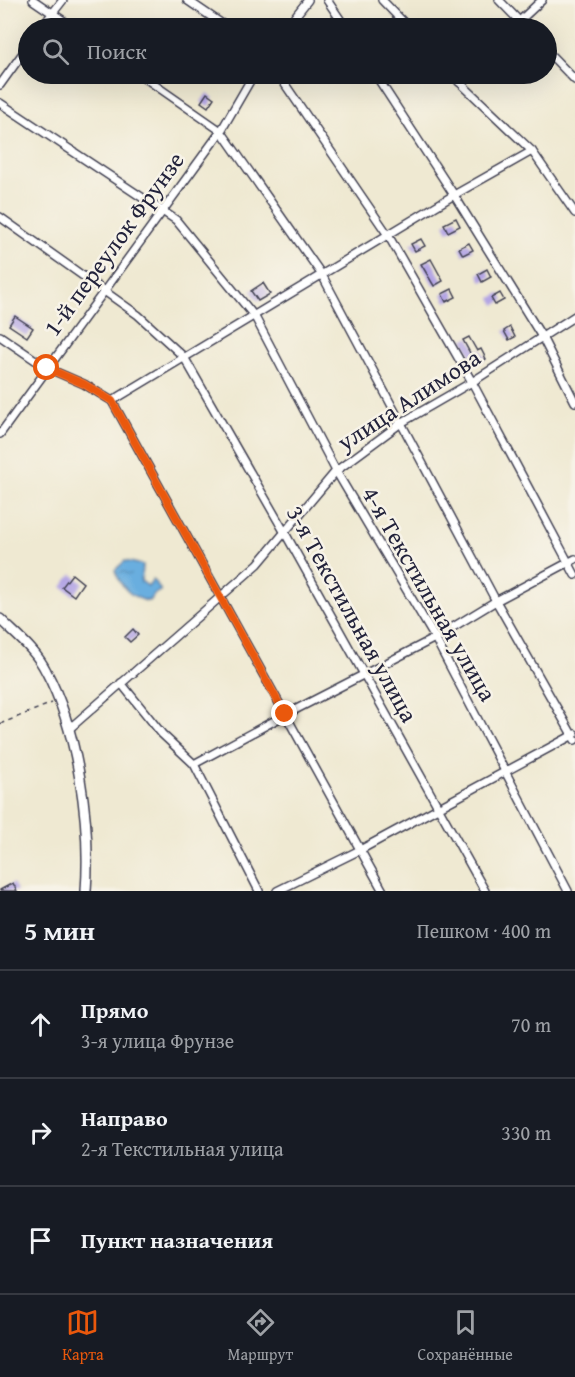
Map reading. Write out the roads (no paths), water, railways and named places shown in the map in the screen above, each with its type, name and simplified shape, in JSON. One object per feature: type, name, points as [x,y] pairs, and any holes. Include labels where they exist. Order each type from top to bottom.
[{"type":"main road","points":[[0,619],[31,649],[46,670],[69,729],[84,801],[88,858],[86,891]]},
{"type":"street","points":[[33,0],[58,18]]},
{"type":"street","points":[[49,18],[63,0]]},
{"type":"street","points":[[187,0],[213,18]]},
{"type":"street","points":[[294,18],[308,0]]},
{"type":"street","points":[[327,0],[339,18]]},
{"type":"street","points":[[382,0],[399,18]]},
{"type":"street","points":[[499,0],[516,18]]},
{"type":"street","points":[[522,18],[542,0]]},
{"type":"street","points":[[0,85],[18,60]]},
{"type":"street","points":[[557,61],[575,80]]},
{"type":"street","points":[[153,84],[221,131],[322,275],[496,601],[574,736],[360,850],[277,891]]},
{"type":"street","name":"1-й переулок Фрунзе","points":[[0,434],[164,212],[221,131],[248,84]]},
{"type":"street","points":[[285,84],[388,235],[572,561],[575,575]]},
{"type":"street","points":[[382,84],[542,337],[575,402]]},
{"type":"street","points":[[461,84],[532,151],[575,213]]},
{"type":"street","name":"4-я Текстильная улица","points":[[0,102],[177,220],[255,317],[336,471],[435,638],[568,891]]},
{"type":"street","points":[[112,401],[255,317],[454,195],[532,151]]},
{"type":"street","name":"3-я Текстильная улица","points":[[0,217],[138,315],[184,357],[485,891]]},
{"type":"street","name":"улица Алимова","points":[[69,729],[222,598],[258,564],[336,471],[402,423],[472,382],[575,316]]},
{"type":"street","points":[[0,336],[47,368],[84,384],[112,401],[383,891]]},
{"type":"street","points":[[194,764],[285,714],[435,638],[496,601],[572,561]]},
{"type":"street","points":[[121,683],[162,734],[194,764],[259,891]]},
{"type":"water","points":[[125,561],[143,565],[141,581],[148,586],[153,579],[161,591],[154,594],[149,601],[132,595],[123,586],[115,570]]}]
